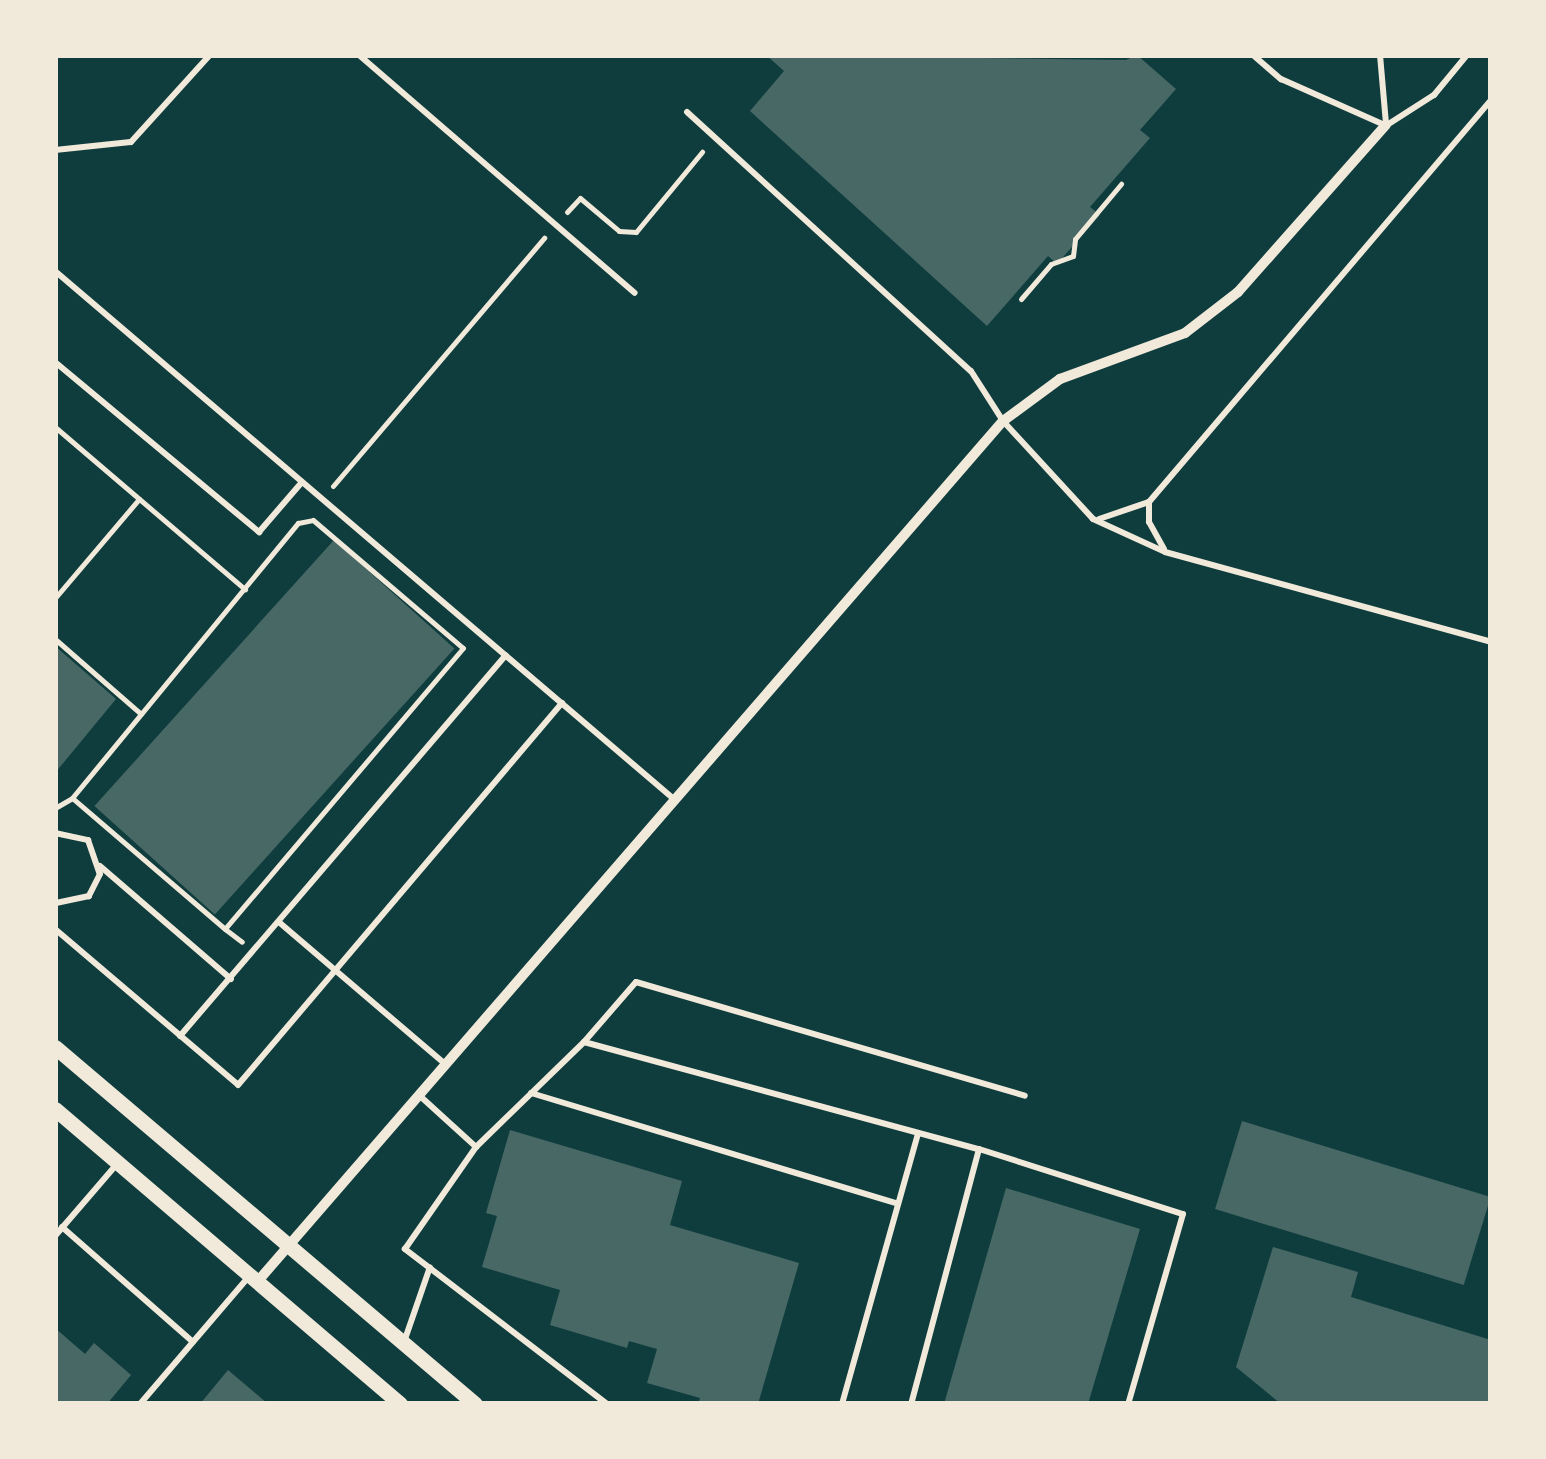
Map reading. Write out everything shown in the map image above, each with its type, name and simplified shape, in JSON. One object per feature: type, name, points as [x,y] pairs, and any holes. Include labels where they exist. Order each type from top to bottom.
[{"type":"main road","points":[[55,1046],[475,1404]]},
{"type":"main road","points":[[55,1109],[400,1404]]},
{"type":"street","points":[[254,1278],[292,1247],[1003,421],[1060,379],[1185,334],[1238,292],[1386,125]]},
{"type":"lane","points":[[55,150],[131,142],[210,55]]},
{"type":"lane","points":[[359,55],[636,293]]},
{"type":"lane","points":[[1253,55],[1281,79],[1386,125]]},
{"type":"lane","points":[[1380,55],[1386,125]]},
{"type":"lane","points":[[1386,125],[1434,95],[1467,55]]},
{"type":"lane","points":[[1093,519],[1114,518],[1149,502],[1491,100]]},
{"type":"lane","points":[[686,112],[971,371],[1003,421],[1093,519],[1165,552],[1491,642]]},
{"type":"lane","points":[[55,271],[676,800]]},
{"type":"lane","points":[[55,362],[259,532],[302,482]]},
{"type":"lane","points":[[1149,502],[1149,522],[1165,552]]},
{"type":"lane","points":[[180,1036],[506,655]]},
{"type":"lane","points":[[55,929],[238,1085],[562,703]]},
{"type":"lane","points":[[55,833],[88,840],[100,866],[231,979]]},
{"type":"lane","points":[[55,903],[89,896],[100,866]]},
{"type":"lane","points":[[280,923],[446,1066]]},
{"type":"lane","points":[[606,1404],[406,1249],[476,1147],[584,1042],[636,982],[1025,1096]]},
{"type":"lane","points":[[584,1042],[979,1149],[1182,1214],[1128,1404]]},
{"type":"lane","points":[[531,1093],[898,1204]]},
{"type":"lane","points":[[420,1096],[476,1147]]},
{"type":"lane","points":[[842,1404],[918,1132]]},
{"type":"lane","points":[[911,1404],[979,1149]]},
{"type":"lane","points":[[55,1236],[118,1162]]},
{"type":"lane","points":[[62,1228],[193,1342]]},
{"type":"lane","points":[[404,1342],[430,1268]]},
{"type":"lane","points":[[140,1404],[254,1278]]},
{"type":"path","points":[[567,212],[580,198],[619,231],[636,232],[702,152]]},
{"type":"path","points":[[1022,299],[1050,264],[1073,256],[1075,238],[1121,184]]},
{"type":"path","points":[[332,486],[544,238]]},
{"type":"path","points":[[55,427],[244,589]]},
{"type":"path","points":[[55,598],[140,499]]},
{"type":"path","points":[[55,808],[72,798],[298,523],[313,520],[464,648],[225,929]]},
{"type":"path","points":[[55,638],[142,714]]},
{"type":"path","points":[[72,798],[242,942]]},
{"type":"building","points":[[766,55],[1126,60],[1137,55],[1176,89],[1140,130],[1150,138],[1090,207],[1100,215],[1057,264],[1048,256],[987,326],[750,111],[784,71]]},
{"type":"building","points":[[334,540],[454,648],[215,914],[94,806]]},
{"type":"building","points":[[55,646],[116,699],[55,773]]},
{"type":"building","points":[[1242,1121],[1491,1197],[1464,1285],[1215,1209]]},
{"type":"building","points":[[510,1130],[682,1181],[670,1225],[799,1263],[758,1404],[698,1404],[700,1398],[647,1383],[657,1349],[629,1341],[627,1348],[550,1325],[560,1290],[482,1267],[497,1216],[486,1213]]},
{"type":"building","points":[[1006,1188],[1140,1229],[1088,1404],[944,1404]]},
{"type":"building","points":[[1273,1247],[1358,1272],[1351,1297],[1491,1340],[1491,1404],[1281,1404],[1236,1367]]},
{"type":"building","points":[[55,1328],[85,1354],[94,1343],[131,1375],[107,1404],[55,1404]]},
{"type":"building","points":[[228,1370],[268,1404],[200,1404]]}]
